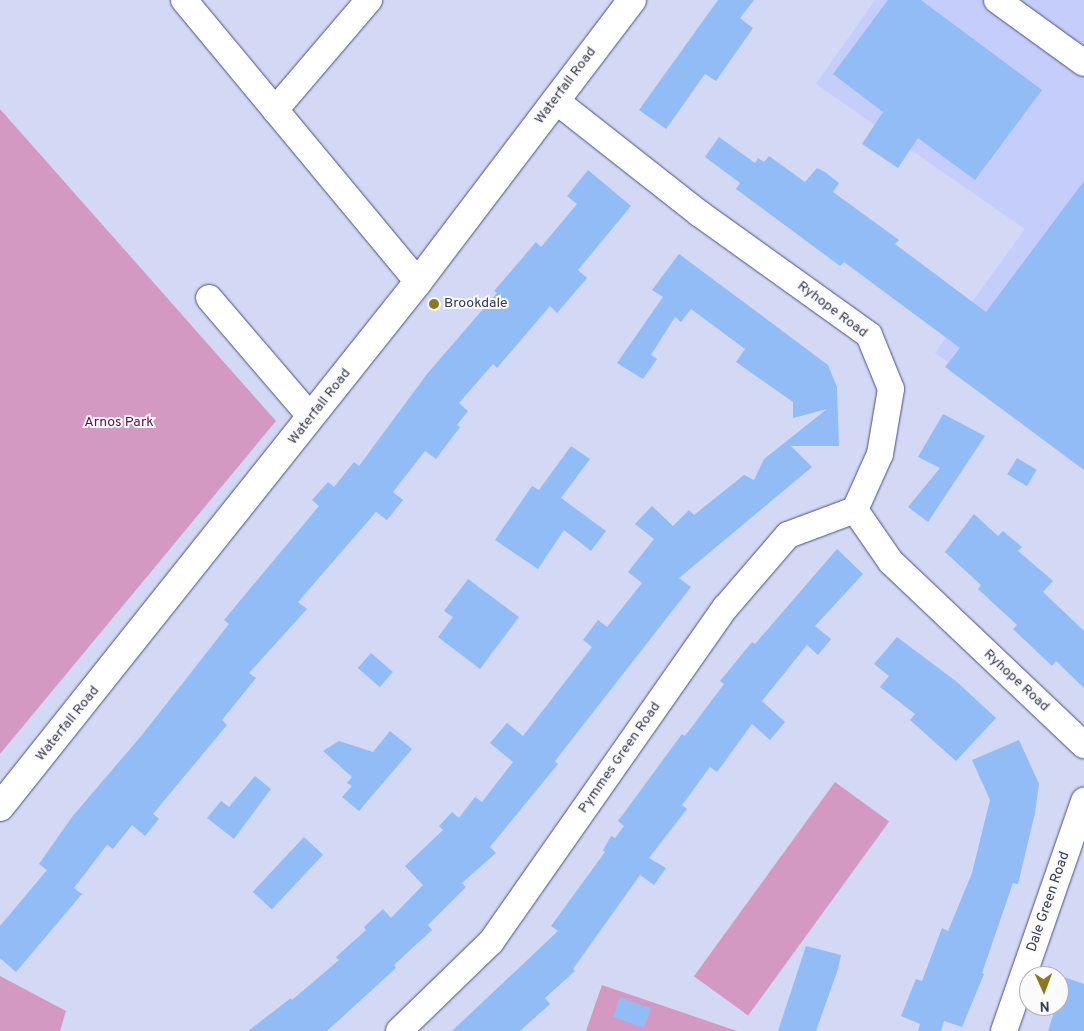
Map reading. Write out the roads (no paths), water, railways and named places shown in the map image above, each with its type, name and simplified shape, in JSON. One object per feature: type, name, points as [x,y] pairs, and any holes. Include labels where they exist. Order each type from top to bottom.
[{"type":"main road","name":"Waterfall Road","points":[[0,807],[418,282],[632,0]]},
{"type":"street","points":[[184,0],[418,282]]},
{"type":"street","points":[[276,110],[369,0]]},
{"type":"street","points":[[997,0],[1084,63]]},
{"type":"street","name":"Ryhope Road","points":[[555,100],[700,214],[869,335],[891,388],[880,454],[855,510],[891,562],[1084,745]]},
{"type":"street","points":[[209,298],[311,417]]},
{"type":"street","name":"Pymmes Green Road","points":[[400,1031],[491,942],[726,607],[788,535],[855,510]]},
{"type":"street","name":"Dale Green Road","points":[[1004,1031],[1084,801]]},
{"type":"place","name":"Brookdale","points":[[434,304]]},
{"type":"park label","name":"Arnos Park","points":[[119,423]]}]
